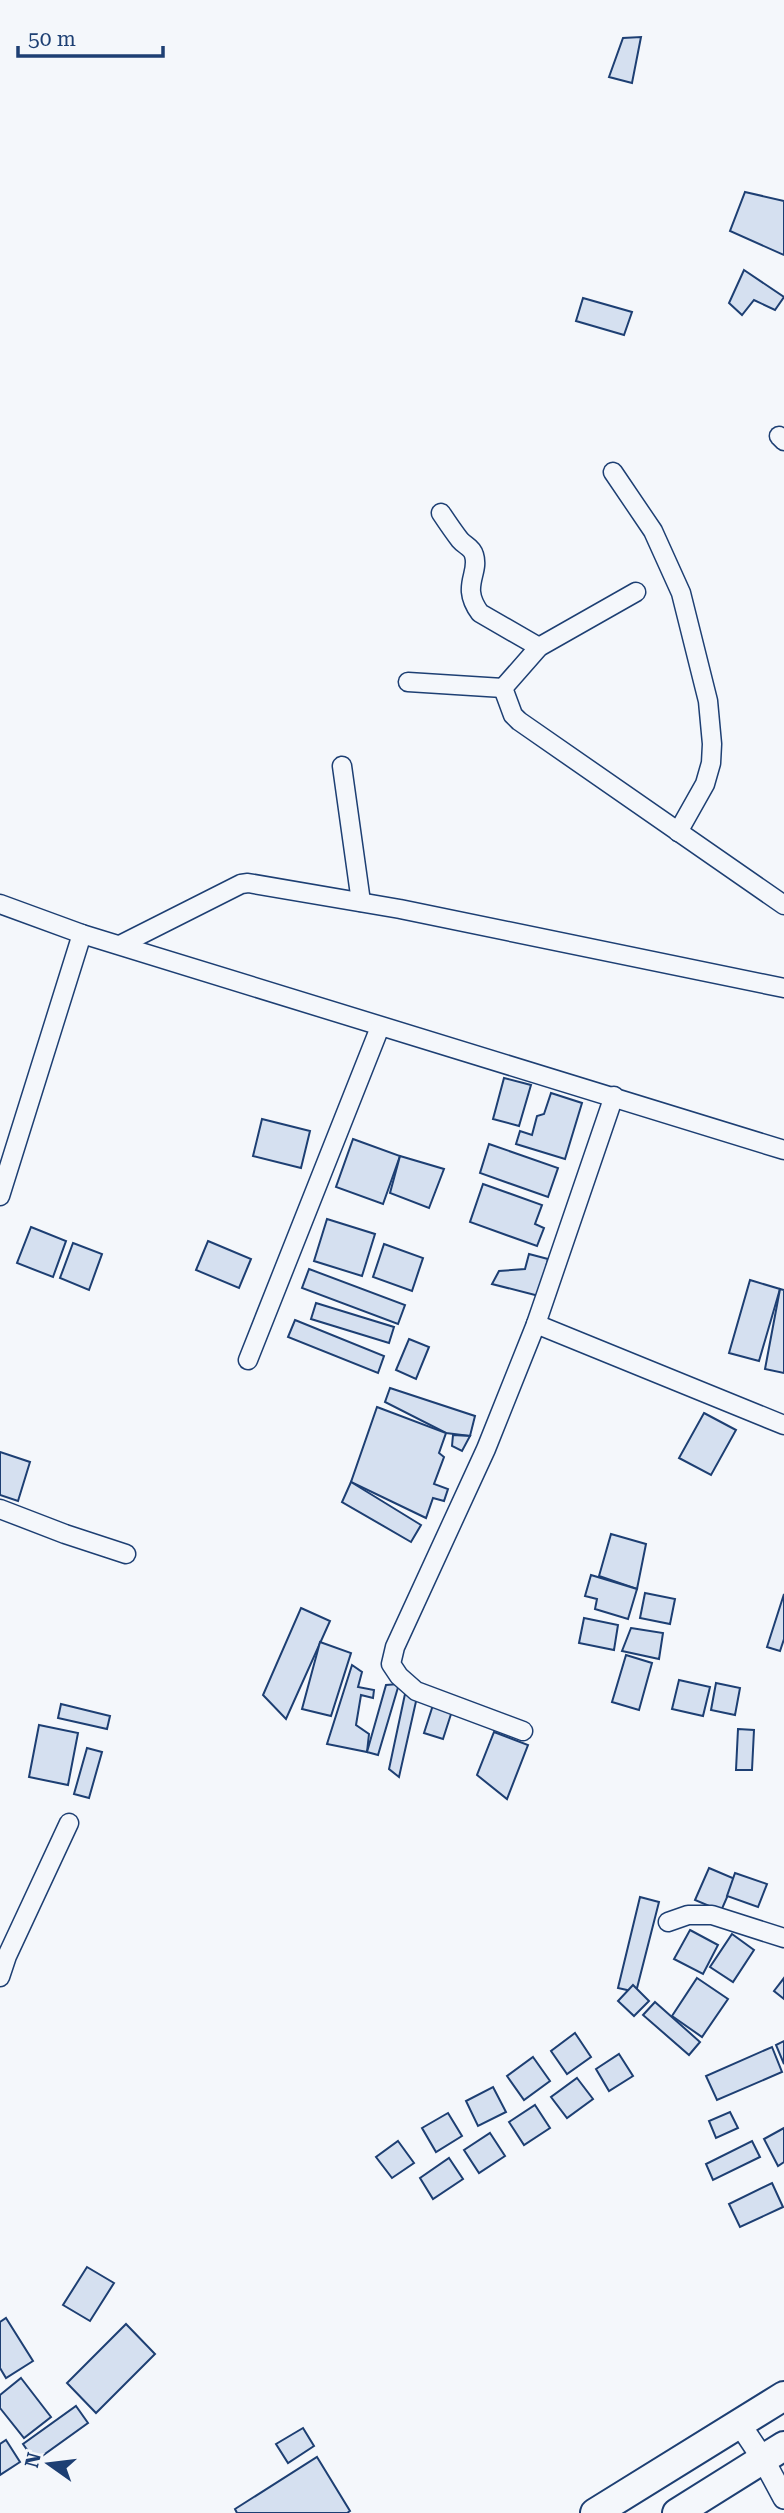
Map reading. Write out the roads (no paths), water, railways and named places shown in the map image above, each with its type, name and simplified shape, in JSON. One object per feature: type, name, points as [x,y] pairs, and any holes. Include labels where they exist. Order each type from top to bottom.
[{"type":"main road","points":[[595,2513],[784,2396]]},
{"type":"main road","points":[[677,2513],[774,2453]]},
{"type":"street","points":[[612,472],[653,531],[681,593],[708,701],[711,763],[705,784],[678,832]]},
{"type":"street","points":[[441,513],[462,543],[471,548],[475,557],[470,585],[476,608],[480,613],[539,647]]},
{"type":"street","points":[[503,688],[539,647],[636,592]]},
{"type":"street","points":[[408,682],[503,688]]},
{"type":"street","points":[[503,688],[513,715],[519,721],[784,905]]},
{"type":"street","points":[[342,766],[361,902]]},
{"type":"street","points":[[122,944],[241,884],[248,883],[361,902],[784,988]]},
{"type":"street","points":[[0,904],[82,933],[380,1027],[614,1096],[784,1150]]},
{"type":"street","points":[[1,1189],[82,933]]},
{"type":"street","points":[[248,1360],[380,1027]]},
{"type":"street","points":[[523,1731],[416,1691],[399,1676],[391,1664],[395,1647],[486,1449],[536,1324],[614,1096]]},
{"type":"street","points":[[536,1324],[784,1425]]},
{"type":"street","points":[[0,1509],[126,1554]]},
{"type":"street","points":[[0,1977],[4,1954],[69,1823]]},
{"type":"street","points":[[668,1922],[688,1915],[712,1916],[784,1938]]},
{"type":"street","points":[[739,2423],[774,2453],[784,2498]]}]
